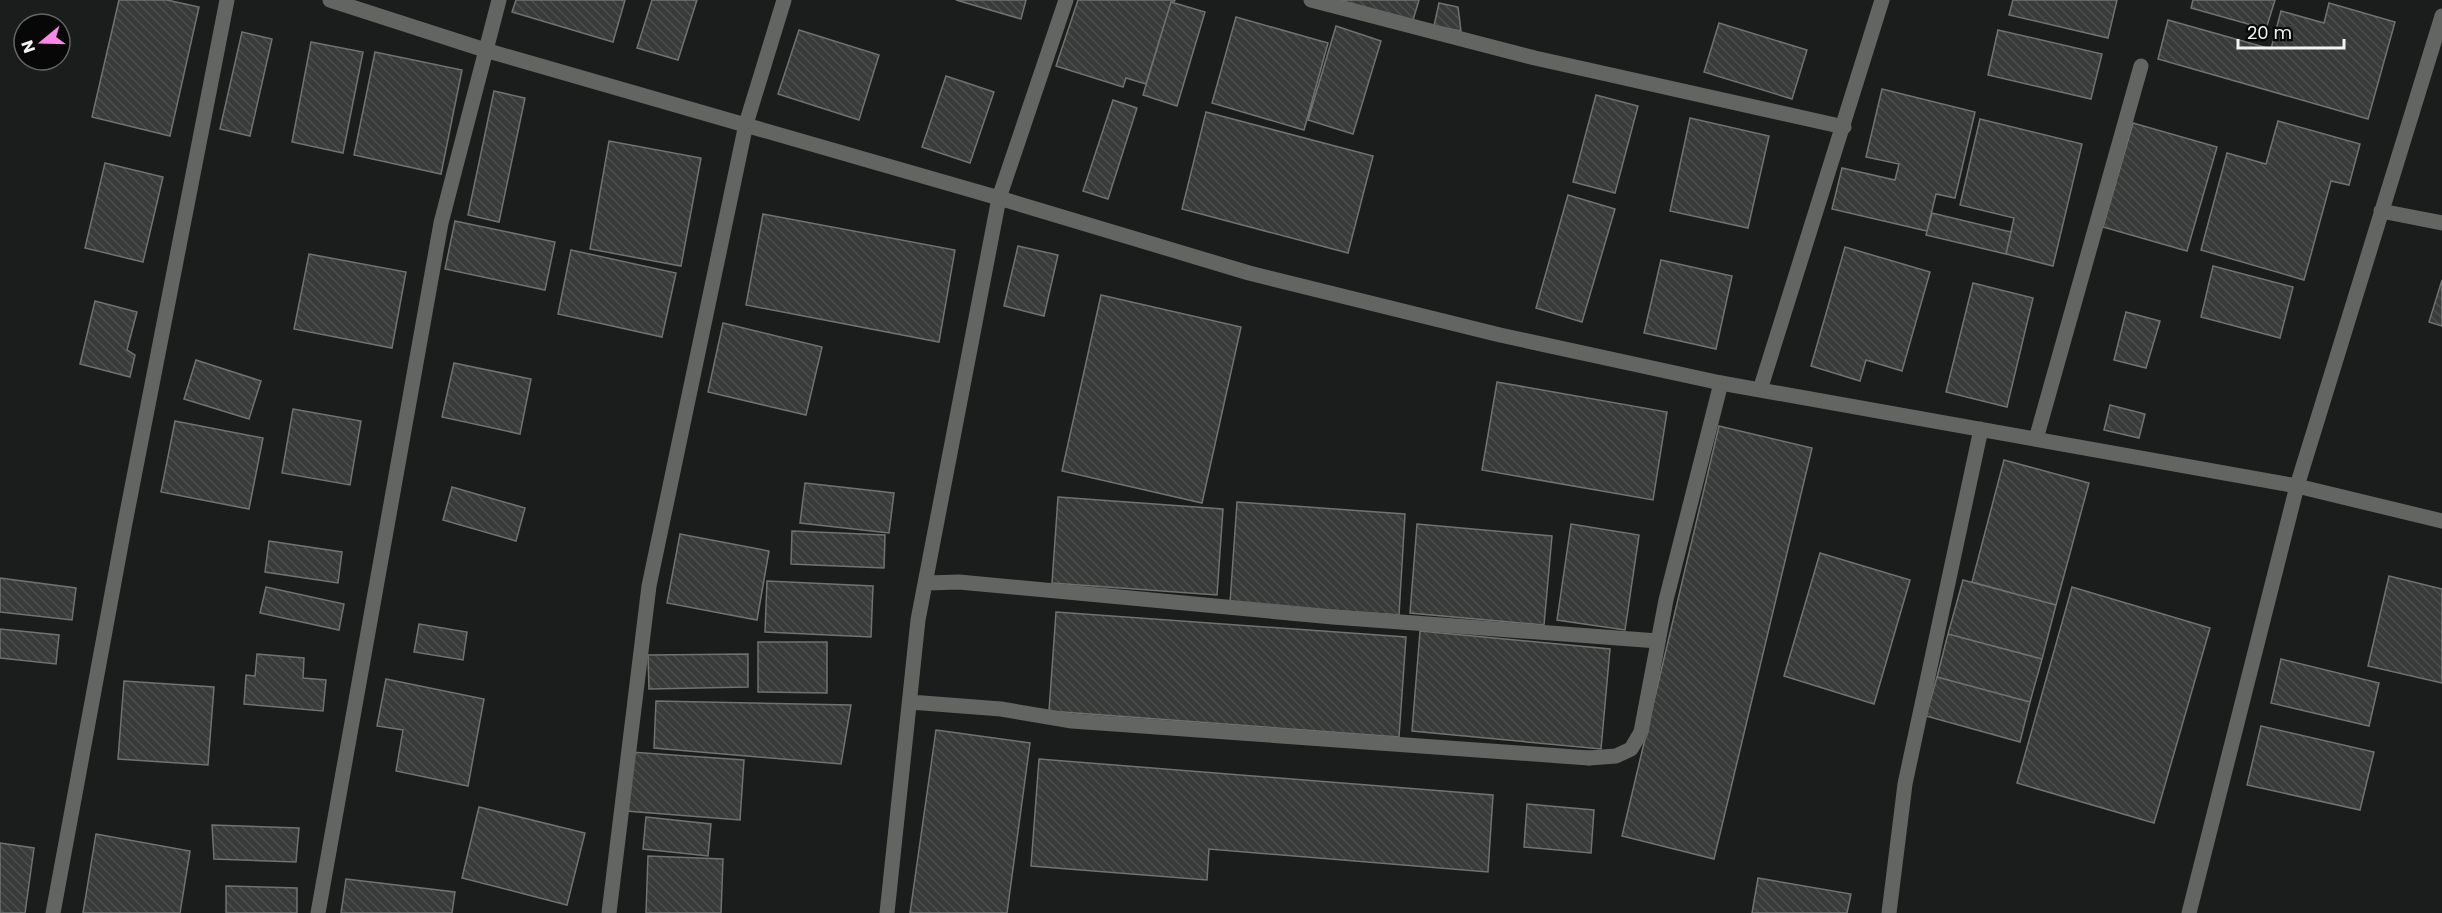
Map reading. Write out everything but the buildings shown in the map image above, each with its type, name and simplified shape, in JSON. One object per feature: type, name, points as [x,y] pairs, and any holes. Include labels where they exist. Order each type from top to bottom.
[{"type":"street","points":[[53,913],[123,534],[227,0]]},
{"type":"street","points":[[330,0],[485,50],[746,124],[1250,273],[1500,335],[1721,383],[2296,486],[2442,521]]},
{"type":"street","points":[[318,913],[441,223],[499,0]]},
{"type":"street","points":[[609,913],[650,586],[746,124],[784,0]]},
{"type":"street","points":[[887,913],[918,620],[927,583],[999,198],[1066,0]]},
{"type":"street","points":[[1311,0],[1535,58],[1844,127]]},
{"type":"street","points":[[1760,390],[1882,0]]},
{"type":"street","points":[[2189,913],[2296,486],[2442,16]]},
{"type":"street","points":[[2036,439],[2141,66]]},
{"type":"street","points":[[2380,211],[2442,223]]},
{"type":"street","points":[[910,702],[1001,709],[1072,721],[1589,758],[1616,756],[1631,749],[1641,732],[1666,600],[1721,383]]},
{"type":"street","points":[[1889,913],[1905,784],[1981,429]]},
{"type":"street","points":[[927,583],[959,582],[1333,617],[1658,641]]}]
